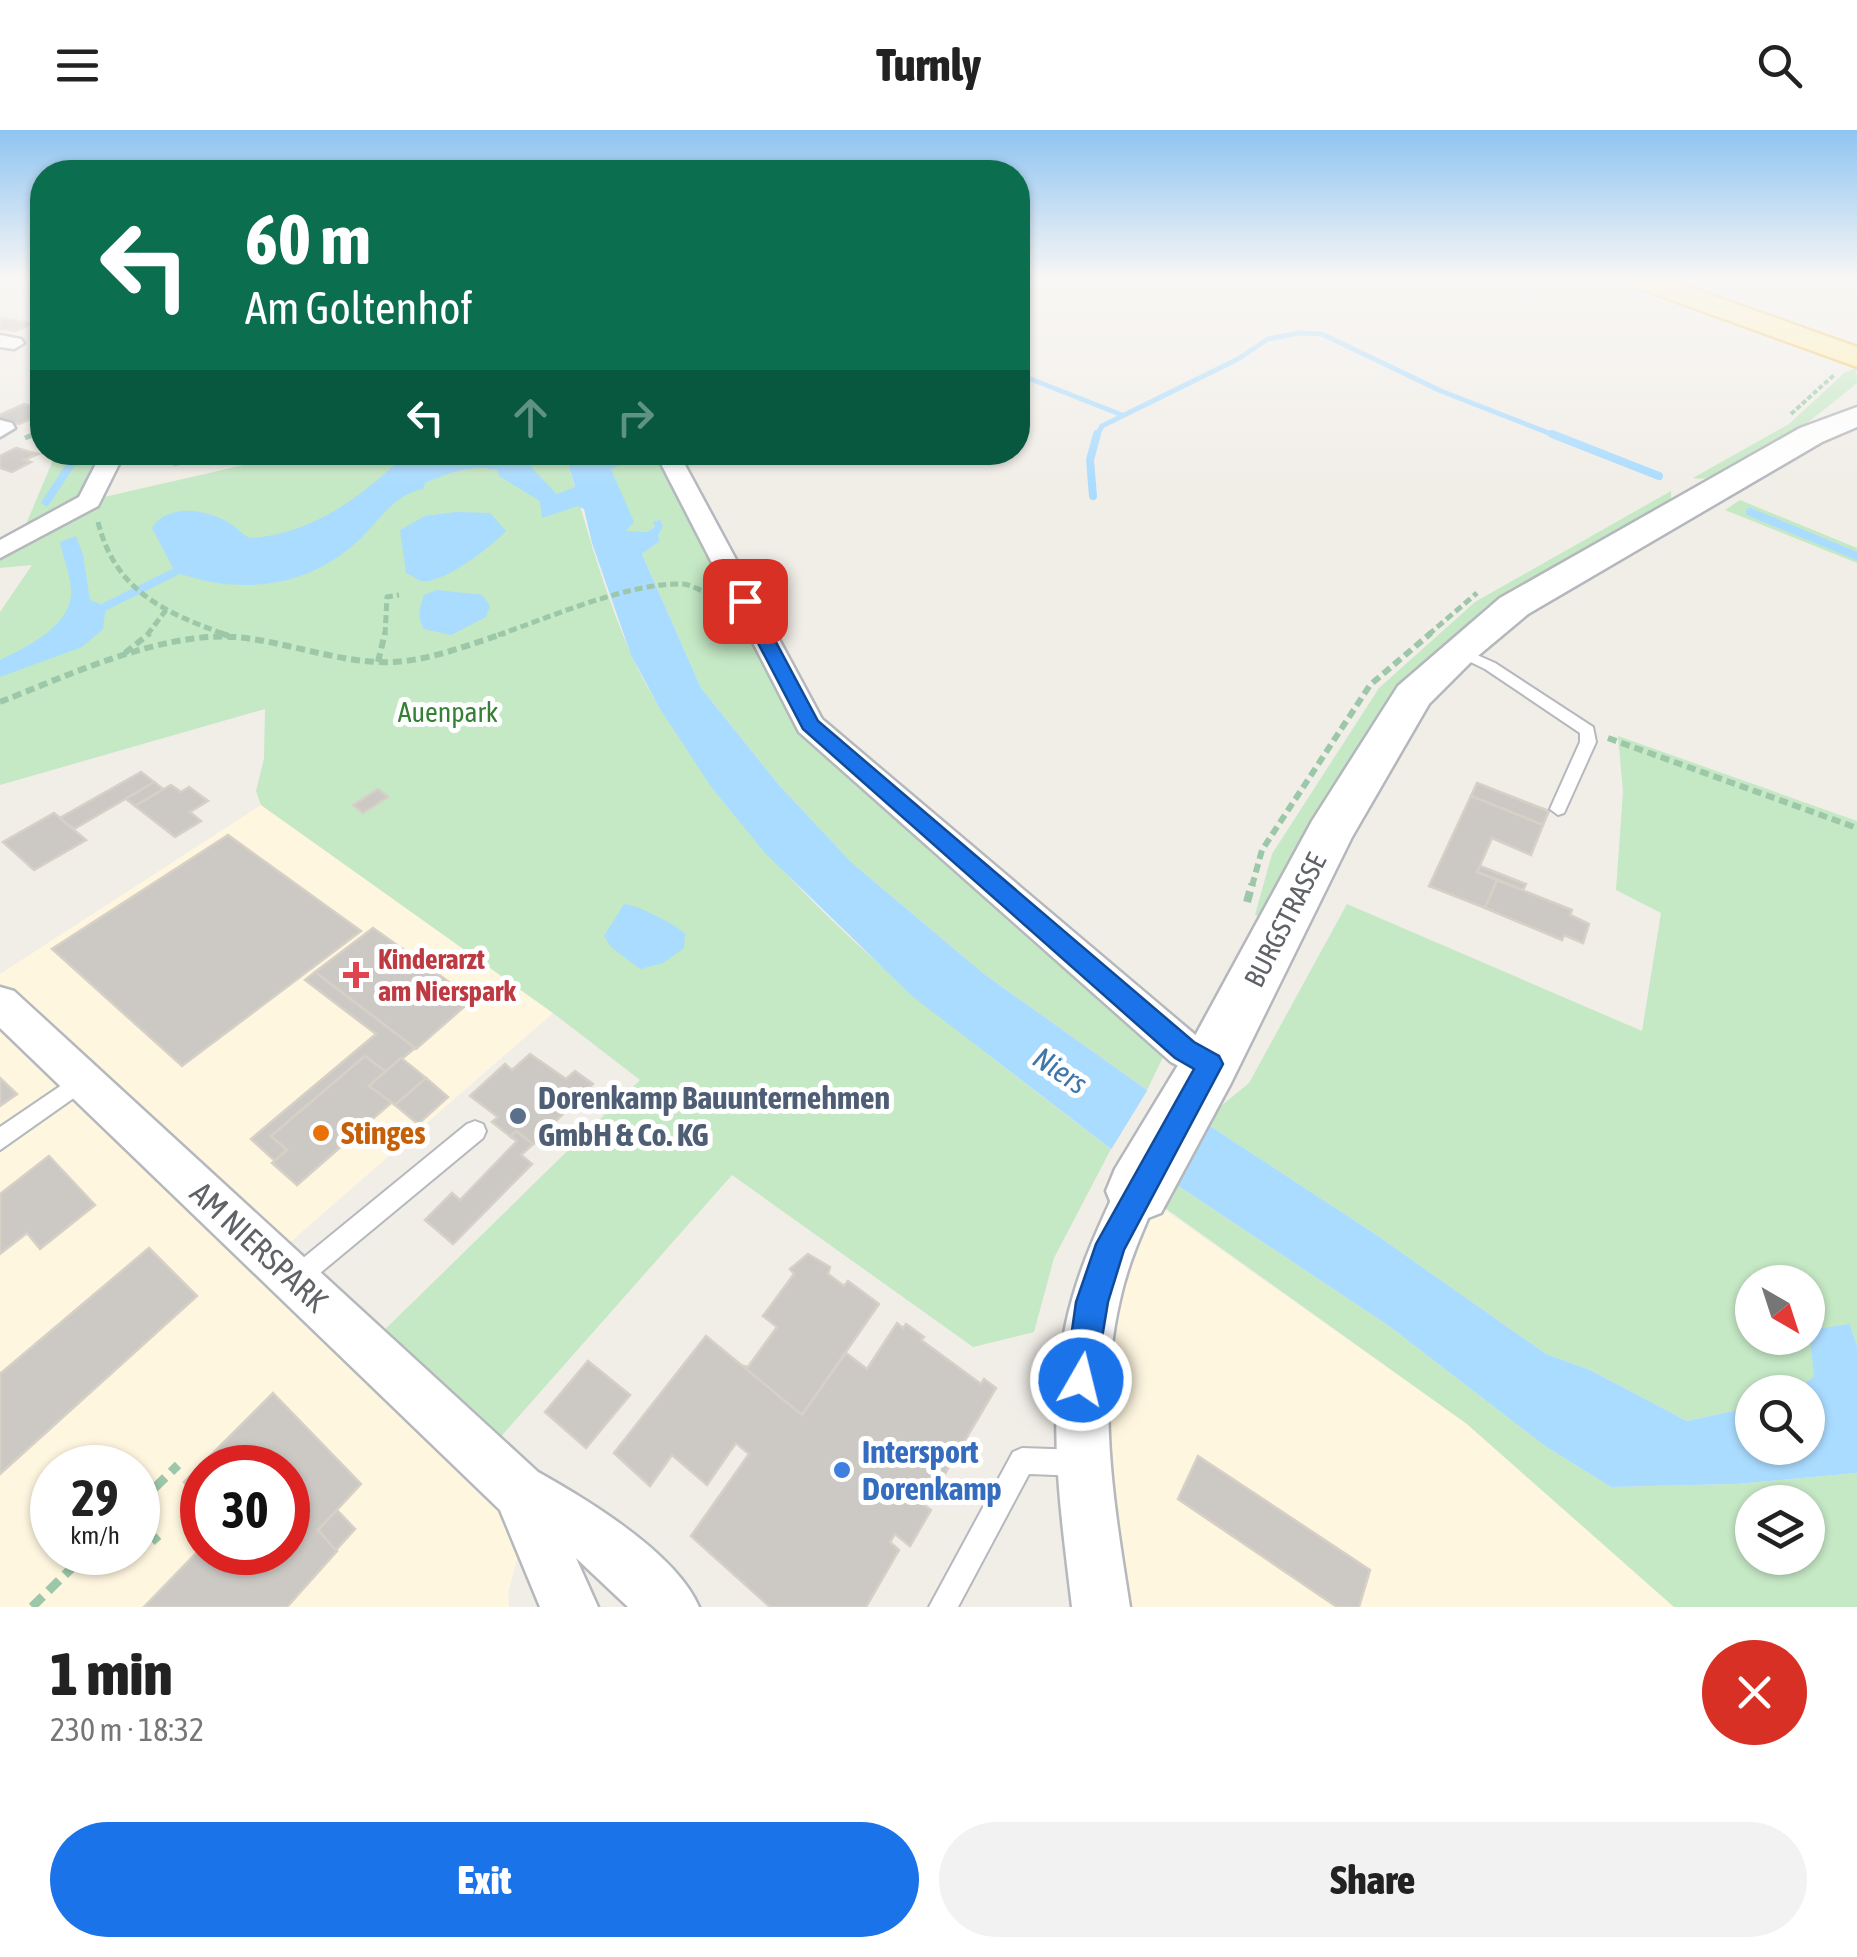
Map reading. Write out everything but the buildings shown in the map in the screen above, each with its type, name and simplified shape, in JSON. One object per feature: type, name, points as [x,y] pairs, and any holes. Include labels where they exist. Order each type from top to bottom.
[{"type":"main road","points":[[1829,348],[1857,358]]},
{"type":"street","name":"BURGSTRASSE","points":[[1810,436],[1857,398]]},
{"type":"street","name":"BURGSTRASSE","points":[[1102,1607],[1081,1463],[1081,1380],[1092,1302],[1111,1244],[1203,1078],[1329,834],[1413,696],[1514,606],[1810,436],[1857,416]]},
{"type":"street","points":[[0,550],[89,501],[107,465]]},
{"type":"street","points":[[673,465],[810,725],[1184,1050],[1203,1078]]},
{"type":"street","name":"AM NIERSPARK","points":[[0,1002],[520,1491],[583,1527],[670,1607]]},
{"type":"street","name":"AM NIERSPARK","points":[[520,1491],[570,1598]]},
{"type":"lane","points":[[1459,651],[1490,666],[1588,731],[1588,742],[1558,809]]},
{"type":"lane","points":[[0,1140],[81,1081]]},
{"type":"lane","points":[[294,1280],[475,1130]]},
{"type":"lane","points":[[943,1607],[1022,1462],[1081,1463]]},
{"type":"path","points":[[89,501],[98,512],[108,557],[132,588],[166,610],[233,637],[378,662],[457,649],[594,602],[663,586],[687,584],[727,601],[745,601]]},
{"type":"path","points":[[378,662],[387,598],[399,594]]},
{"type":"path","points":[[124,654],[150,633],[166,610]]},
{"type":"path","points":[[0,702],[124,654],[233,637]]},
{"type":"path","points":[[1588,731],[1857,828]]},
{"type":"path","points":[[160,1482],[178,1464]]},
{"type":"path","points":[[32,1607],[65,1575]]},
{"type":"shaded area","points":[[261,805],[553,1013],[272,1258],[526,1526],[508,1593],[509,1607],[0,1607],[0,974]]},
{"type":"shaded area","points":[[1138,1191],[1467,1424],[1674,1607],[1101,1607],[1081,1463]]},
{"type":"green space","points":[[1856,368],[1857,383],[1778,443],[1730,470],[1710,478],[1693,478],[1789,424],[1844,373]]},
{"type":"green space","name":"Auenpark","points":[[51,465],[108,465],[91,500],[244,465],[568,465],[603,580],[631,654],[684,745],[728,806],[775,862],[880,965],[1111,1149],[1054,1258],[1034,1332],[973,1347],[732,1175],[482,1458],[366,1348],[640,1080],[553,1013],[261,805],[256,791],[264,759],[265,709],[0,785],[0,612],[32,565],[0,568],[0,547],[24,529]]},
{"type":"green space","points":[[661,465],[802,730],[1166,1051],[1147,1090],[984,974],[851,862],[779,785],[701,688],[642,554],[660,541],[663,526],[659,520],[647,532],[625,532],[611,468]]},
{"type":"green space","points":[[1671,491],[1671,502],[1486,606],[1397,690],[1261,917],[1255,915],[1272,854],[1379,688],[1475,602]]},
{"type":"green space","points":[[1740,500],[1857,548],[1857,563],[1725,510]]},
{"type":"green space","points":[[1618,736],[1857,821],[1857,1346],[1850,1324],[1815,1375],[1735,1375],[1735,1411],[1687,1421],[1590,1370],[1546,1354],[1375,1234],[1210,1126],[1221,1106],[1249,1083],[1347,904],[1642,1031],[1661,913],[1616,890],[1623,792]]},
{"type":"green space","points":[[1177,1185],[1389,1326],[1545,1446],[1611,1487],[1736,1484],[1857,1473],[1857,1607],[1674,1607],[1467,1424],[1165,1208]]},
{"type":"water","name":"Niers","points":[[394,465],[531,465],[557,494],[575,487],[569,465],[620,465],[611,469],[634,522],[626,531],[647,532],[655,527],[653,521],[660,520],[663,526],[660,541],[642,554],[701,688],[779,785],[851,862],[984,974],[1147,1090],[1210,1126],[1375,1234],[1546,1354],[1590,1370],[1687,1421],[1735,1411],[1735,1465],[1825,1465],[1825,1375],[1814,1375],[1812,1355],[1825,1355],[1825,1328],[1850,1324],[1857,1346],[1857,1473],[1736,1484],[1611,1487],[1545,1446],[1389,1326],[1177,1185],[1111,1149],[912,996],[766,854],[712,788],[660,709],[631,655],[584,509],[578,506],[542,518],[540,501],[499,476],[497,470],[461,470],[425,483],[423,489],[403,497],[357,542],[316,570],[247,585],[223,584],[175,572],[152,528],[168,515],[188,511],[220,518],[250,538],[272,535],[312,523],[349,501]]},
{"type":"water","points":[[490,513],[506,531],[441,577],[421,581],[406,573],[400,530],[425,516]]},
{"type":"water","points":[[76,536],[90,600],[106,606],[103,629],[82,647],[0,677],[0,660],[47,633],[65,613],[71,589],[60,542]]},
{"type":"water","points":[[437,590],[482,595],[490,606],[486,617],[451,635],[424,629],[420,616],[422,600],[424,595]]},
{"type":"water","points":[[624,904],[681,930],[685,934],[684,948],[663,963],[640,969],[611,947],[604,936]]},
{"type":"pier","points":[[1150,1086],[1212,1122],[1175,1190],[1109,1153]]},
{"type":"waterway","points":[[1096,436],[1102,426],[1255,348]]},
{"type":"waterway","points":[[1351,348],[1441,391],[1559,437]]},
{"type":"waterway","points":[[1030,379],[1122,415]]},
{"type":"waterway","points":[[1552,434],[1659,476]]},
{"type":"waterway","points":[[1093,496],[1090,460],[1096,436]]},
{"type":"waterway","points":[[46,502],[70,465]]},
{"type":"waterway","points":[[1750,512],[1857,556]]},
{"type":"waterway","points":[[106,606],[175,572]]},
{"type":"place","name":"Kinderarzt am Nierspark","points":[[356,975]]},
{"type":"place","name":"Dorenkamp Bauunternehmen GmbH & Co. KG","points":[[518,1116]]},
{"type":"place","name":"Stinges","points":[[321,1133]]},
{"type":"place","name":"Intersport Dorenkamp","points":[[842,1470]]},
{"type":"route","points":[[745,601],[810,725],[1184,1050],[1210,1064],[1111,1244],[1092,1302],[1081,1380]]}]
